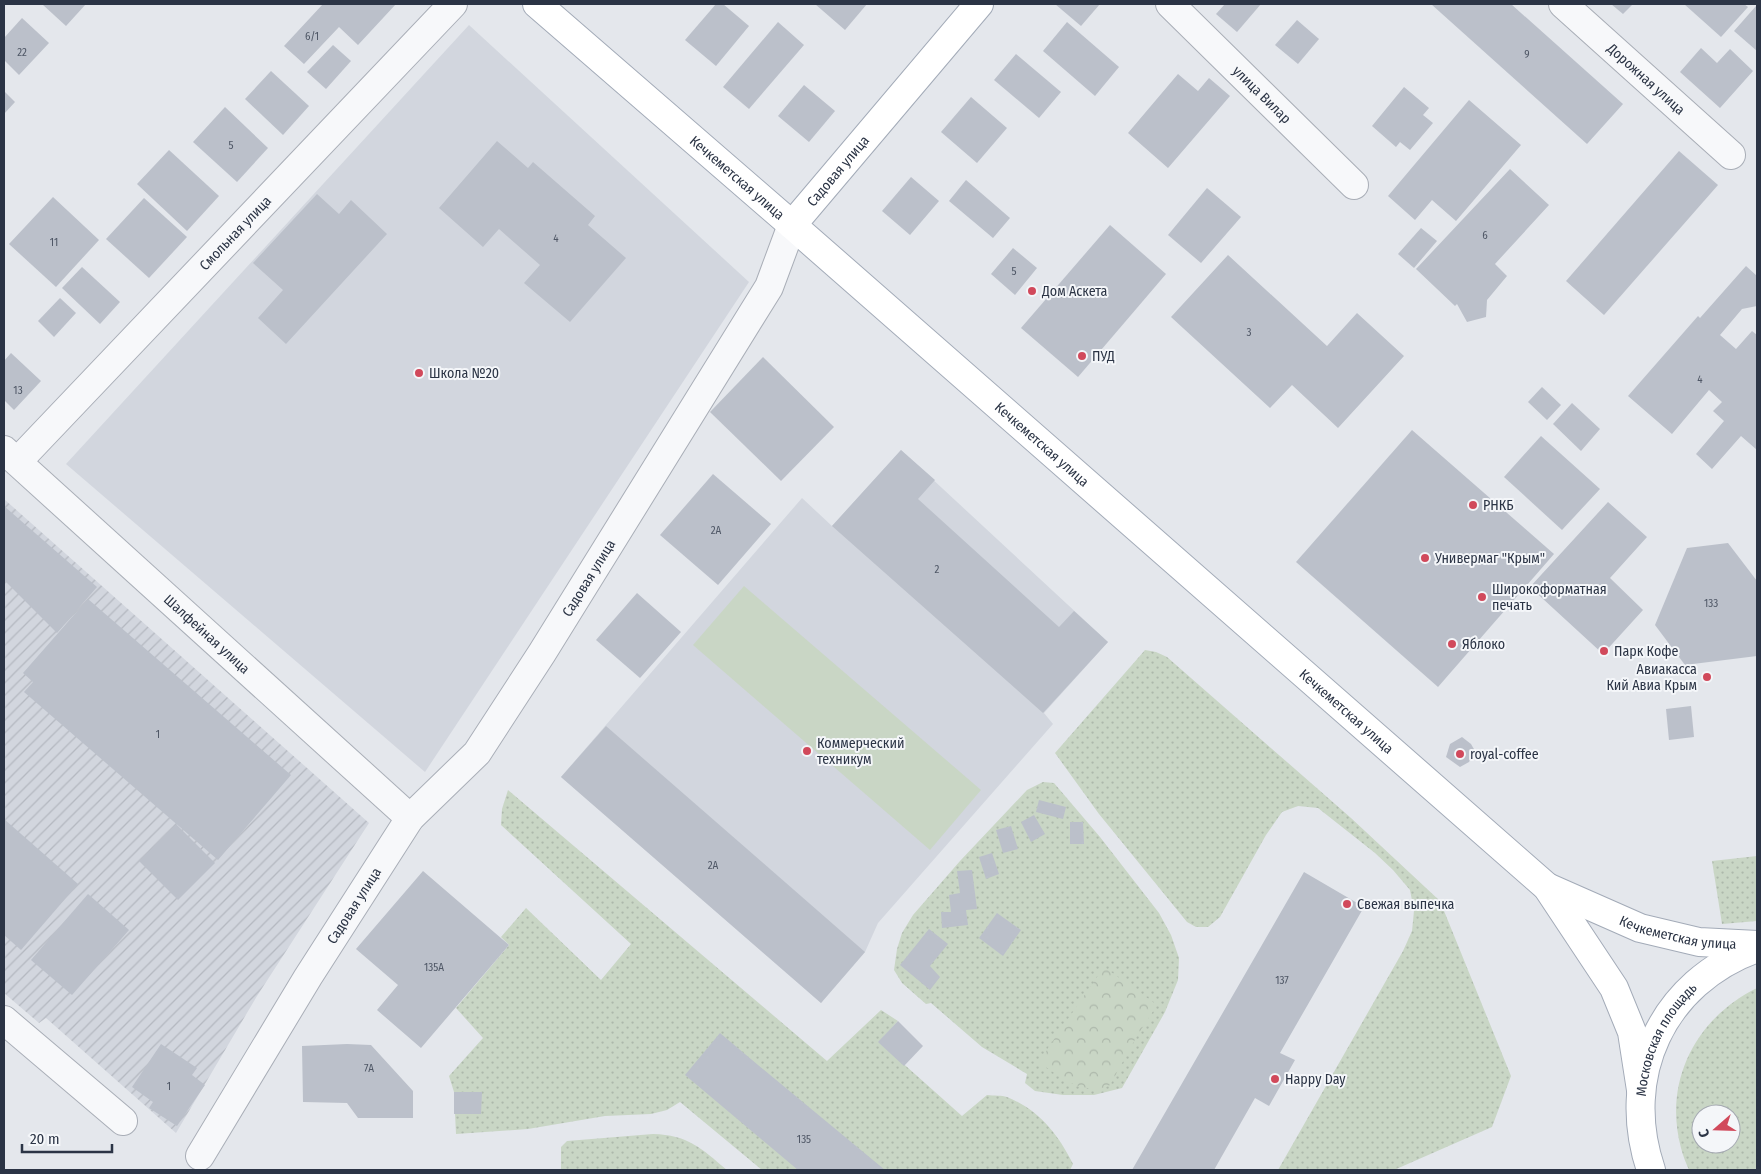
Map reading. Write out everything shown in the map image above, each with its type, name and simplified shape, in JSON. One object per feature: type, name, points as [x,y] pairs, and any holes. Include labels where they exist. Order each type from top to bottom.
[{"type":"main road","name":"Кечкеметская улица","points":[[537,4],[1547,887],[1614,988],[1632,1032],[1641,1090]]},
{"type":"main road","name":"Садовая улица","points":[[792,225],[979,4]]},
{"type":"main road","name":"Кечкеметская улица","points":[[1547,887],[1640,928],[1699,942],[1757,947]]},
{"type":"main road","name":"Московская площадь","points":[[1651,1170],[1642,1140],[1640,1115],[1641,1090],[1646,1065],[1654,1041],[1666,1019],[1681,998],[1699,981],[1719,966],[1757,947]]},
{"type":"main road","points":[[1642,1140],[1644,1170]]},
{"type":"street","name":"Смольная улица","points":[[11,455],[453,4]]},
{"type":"street","name":"улица Вилар","points":[[1170,4],[1354,186]]},
{"type":"street","name":"Дорожная улица","points":[[1563,4],[1731,155]]},
{"type":"street","name":"Садовая улица","points":[[200,1156],[308,977],[410,818],[477,753],[542,653],[769,286],[792,225]]},
{"type":"street","name":"Шалфейная улица","points":[[11,455],[410,818]]},
{"type":"street","points":[[4,1020],[123,1121]]},
{"type":"shaded area","name":"Школа №20","points":[[469,25],[749,282],[425,772],[66,464]]},
{"type":"shaded area","name":"Коммерческий техникум","points":[[901,450],[1108,642],[1044,713],[1053,724],[878,923],[865,952],[821,1003],[561,777],[802,498],[832,526]]},
{"type":"shaded area","points":[[4,499],[369,823],[257,996],[176,1133],[46,1018],[39,1023],[4,993]]},
{"type":"green space","points":[[744,586],[981,790],[930,850],[693,645]]},
{"type":"green space","points":[[1145,650],[1167,657],[1351,818],[1440,901],[1511,1076],[1492,1127],[1394,1170],[1278,1170],[1403,951],[1412,931],[1414,911],[1410,890],[1375,853],[1318,808],[1298,806],[1282,812],[1266,835],[1220,917],[1208,927],[1196,927],[1187,922],[1099,814],[1055,753]]},
{"type":"green space","points":[[1043,782],[1054,783],[1100,837],[1159,913],[1171,935],[1179,958],[1178,980],[1165,1012],[1122,1088],[1094,1095],[1063,1095],[1035,1091],[1025,1083],[1027,1074],[982,1047],[931,1003],[926,1004],[902,983],[894,970],[897,949],[902,933],[913,915],[960,861],[1027,790]]},
{"type":"green space","points":[[508,790],[827,1061],[881,1010],[898,1021],[879,1042],[962,1116],[987,1095],[1005,1096],[1018,1102],[1038,1116],[1054,1133],[1073,1164],[1070,1170],[762,1170],[680,1102],[667,1110],[651,1114],[605,1116],[528,1129],[456,1134],[454,1092],[449,1076],[483,1038],[456,1008],[509,945],[501,937],[526,908],[601,980],[631,944],[501,825],[502,809]]},
{"type":"green space","points":[[1757,856],[1757,921],[1722,924],[1712,861]]},
{"type":"green space","points":[[1104,967],[1157,1005],[1137,1036],[1110,1085],[1100,1090],[1081,1087],[1066,1081],[1040,1063],[1048,1048]]},
{"type":"green space","points":[[1757,988],[1757,1170],[1689,1170],[1681,1148],[1677,1123],[1677,1099],[1681,1076],[1689,1054],[1701,1034],[1717,1016],[1735,1001]]},
{"type":"green space","points":[[653,1134],[685,1140],[701,1149],[727,1170],[561,1170],[561,1147],[567,1141]]},
{"type":"building","points":[[42,4],[86,4],[66,26]]},
{"type":"building","points":[[323,4],[396,4],[358,45],[339,27],[304,64],[284,46]]},
{"type":"building","points":[[716,4],[723,4],[749,26],[716,66],[685,40]]},
{"type":"building","points":[[815,4],[867,4],[845,30]]},
{"type":"building","points":[[1055,4],[1100,4],[1081,26]]},
{"type":"building","points":[[1225,4],[1261,4],[1237,32],[1216,14]]},
{"type":"building","points":[[1431,4],[1511,4],[1623,104],[1587,144]]},
{"type":"building","points":[[1611,4],[1633,4],[1623,14]]},
{"type":"building","points":[[1684,4],[1744,4],[1748,7],[1721,37]]},
{"type":"building","points":[[1757,7],[1757,51],[1734,31]]},
{"type":"building","points":[[22,18],[49,43],[19,75],[4,60],[4,38]]},
{"type":"building","points":[[1297,20],[1319,39],[1298,64],[1275,45]]},
{"type":"building","points":[[778,22],[804,45],[749,109],[723,87]]},
{"type":"building","points":[[1067,22],[1119,67],[1095,96],[1043,51]]},
{"type":"building","points":[[333,45],[351,61],[326,89],[307,72]]},
{"type":"building","points":[[1701,48],[1717,63],[1730,49],[1753,71],[1720,108],[1680,72]]},
{"type":"building","points":[[1016,54],[1061,92],[1039,118],[994,80]]},
{"type":"building","points":[[271,71],[309,106],[283,135],[245,99]]},
{"type":"building","points":[[1178,74],[1198,91],[1209,78],[1230,96],[1168,168],[1128,133]]},
{"type":"building","points":[[804,85],[835,111],[809,142],[778,116]]},
{"type":"building","points":[[1404,87],[1429,108],[1423,115],[1433,123],[1410,150],[1400,142],[1396,147],[1372,126]]},
{"type":"building","points":[[4,91],[15,102],[4,114]]},
{"type":"building","points":[[971,97],[1007,128],[977,163],[941,132]]},
{"type":"building","points":[[1469,100],[1521,145],[1456,221],[1432,200],[1415,220],[1388,196]]},
{"type":"building","points":[[225,107],[268,148],[237,182],[193,142]]},
{"type":"building","points":[[497,141],[528,168],[533,162],[595,216],[588,225],[626,258],[570,322],[524,283],[540,265],[499,229],[483,247],[439,208]]},
{"type":"building","points":[[169,150],[219,196],[187,231],[137,184]]},
{"type":"building","points":[[1679,151],[1718,185],[1604,315],[1566,281]]},
{"type":"building","points":[[1510,169],[1549,205],[1495,264],[1507,276],[1487,300],[1486,317],[1467,322],[1457,304],[1455,306],[1416,269]]},
{"type":"building","points":[[911,177],[939,201],[910,235],[882,211]]},
{"type":"building","points":[[966,180],[1010,218],[993,238],[949,201]]},
{"type":"building","points":[[1207,188],[1241,217],[1201,263],[1168,235]]},
{"type":"building","points":[[317,194],[339,214],[351,200],[387,234],[286,344],[258,318],[283,290],[253,263]]},
{"type":"building","points":[[53,197],[99,240],[56,287],[9,244]]},
{"type":"building","points":[[144,198],[187,237],[149,278],[106,239]]},
{"type":"building","points":[[1110,225],[1166,274],[1078,377],[1021,328]]},
{"type":"building","points":[[1421,228],[1437,241],[1414,268],[1398,254]]},
{"type":"building","points":[[1013,248],[1037,268],[1015,295],[991,274]]},
{"type":"building","points":[[1228,255],[1327,346],[1357,313],[1404,356],[1338,428],[1292,385],[1270,408],[1171,317]]},
{"type":"building","points":[[1746,266],[1757,276],[1757,306],[1742,309],[1720,335],[1736,349],[1752,331],[1757,335],[1757,450],[1741,436],[1712,469],[1696,454],[1724,421],[1713,411],[1722,402],[1709,390],[1672,434],[1628,396],[1698,316],[1700,318]]},
{"type":"building","points":[[82,267],[120,302],[100,324],[62,288]]},
{"type":"building","points":[[60,298],[76,313],[54,337],[38,321]]},
{"type":"building","points":[[11,353],[41,381],[14,410],[4,400],[4,361]]},
{"type":"building","points":[[763,357],[834,427],[781,481],[710,412]]},
{"type":"building","points":[[1542,387],[1561,405],[1547,420],[1528,402]]},
{"type":"building","points":[[1572,403],[1600,429],[1581,451],[1553,424]]},
{"type":"building","name":"Универмаг \"Крым\"","points":[[1412,430],[1554,554],[1438,687],[1296,562]]},
{"type":"building","points":[[1541,436],[1600,489],[1562,530],[1504,477]]},
{"type":"building","points":[[901,450],[935,480],[918,499],[1059,627],[1074,611],[1108,642],[1043,713],[832,526]]},
{"type":"building","points":[[713,474],[771,524],[718,585],[660,535]]},
{"type":"building","points":[[1608,502],[1647,537],[1610,578],[1643,610],[1603,654],[1530,587]]},
{"type":"building","points":[[4,506],[97,587],[57,633],[4,580]]},
{"type":"building","points":[[1728,543],[1757,581],[1757,656],[1685,665],[1655,625],[1687,548]]},
{"type":"building","points":[[637,593],[681,632],[640,678],[596,640]]},
{"type":"building","points":[[88,599],[291,775],[218,860],[24,692],[33,682],[23,673]]},
{"type":"building","points":[[1691,706],[1694,737],[1669,740],[1666,709]]},
{"type":"building","points":[[606,726],[865,952],[821,1003],[561,777]]},
{"type":"building","name":"royal-coffee","points":[[1462,737],[1471,744],[1475,751],[1469,762],[1460,767],[1446,757],[1450,744]]},
{"type":"building","points":[[1039,800],[1066,807],[1063,819],[1036,812]]},
{"type":"building","points":[[1034,815],[1045,834],[1031,842],[1021,822]]},
{"type":"building","points":[[4,819],[78,884],[21,950],[4,935]]},
{"type":"building","points":[[1070,822],[1083,822],[1084,844],[1070,844]]},
{"type":"building","points":[[176,824],[215,863],[178,900],[139,861]]},
{"type":"building","points":[[1011,826],[1018,849],[1003,853],[996,830]]},
{"type":"building","points":[[992,853],[999,874],[986,879],[979,857]]},
{"type":"building","points":[[972,870],[977,909],[966,910],[968,925],[942,928],[941,912],[951,912],[949,895],[960,893],[957,871]]},
{"type":"building","points":[[423,871],[509,945],[421,1048],[377,1010],[398,985],[356,949]]},
{"type":"building","points":[[1304,872],[1364,907],[1280,1053],[1295,1060],[1269,1106],[1255,1098],[1214,1170],[1132,1170]]},
{"type":"building","points":[[88,894],[129,930],[72,995],[31,960]]},
{"type":"building","points":[[997,913],[1021,930],[1003,956],[979,938]]},
{"type":"building","points":[[929,929],[948,944],[930,966],[940,977],[930,990],[900,965]]},
{"type":"building","points":[[898,1021],[923,1046],[904,1066],[878,1042]]},
{"type":"building","points":[[720,1033],[885,1170],[798,1170],[685,1075]]},
{"type":"building","points":[[161,1044],[197,1068],[192,1075],[205,1085],[177,1126],[149,1108],[153,1102],[132,1087]]},
{"type":"building","points":[[371,1045],[413,1091],[413,1118],[358,1118],[347,1103],[303,1102],[302,1046]]},
{"type":"building","points":[[454,1092],[482,1092],[481,1114],[454,1114]]},
{"type":"place","name":"Дом Аскета","points":[[1032,291]]},
{"type":"place","name":"ПУД","points":[[1082,356]]},
{"type":"place","name":"Школа №20","points":[[419,373]]},
{"type":"place","name":"РНКБ","points":[[1473,505]]},
{"type":"place","name":"Универмаг \"Крым\"","points":[[1425,558]]},
{"type":"place","name":"Широкоформатная печать","points":[[1482,597]]},
{"type":"place","name":"Яблоко","points":[[1452,644]]},
{"type":"place","name":"Парк Кофе","points":[[1604,651]]},
{"type":"place","name":"Авиакасса Кий Авиа Крым","points":[[1707,677]]},
{"type":"place","name":"Коммерческий техникум","points":[[807,751]]},
{"type":"place","name":"royal-coffee","points":[[1460,754]]},
{"type":"place","name":"Свежая выпечка","points":[[1347,904]]},
{"type":"place","name":"Happy Day","points":[[1275,1079]]}]
